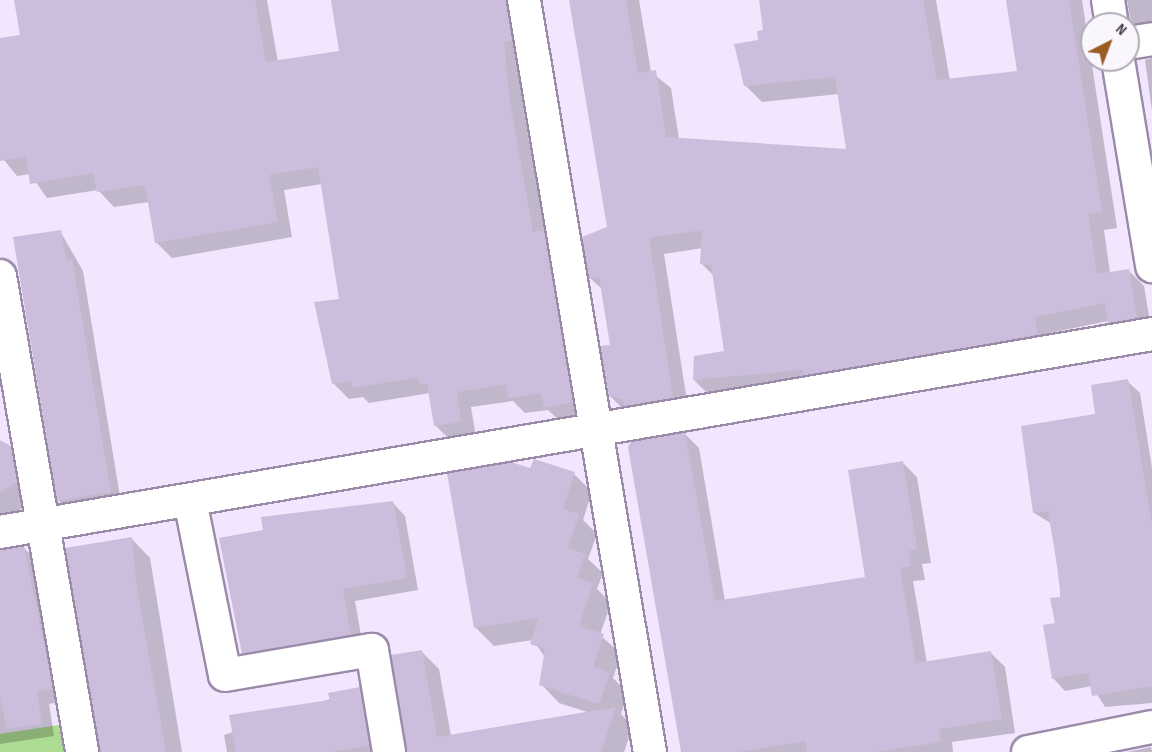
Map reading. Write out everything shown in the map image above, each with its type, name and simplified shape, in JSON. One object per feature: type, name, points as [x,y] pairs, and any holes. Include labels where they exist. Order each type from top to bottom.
[{"type":"street","points":[[524,0],[593,431],[650,752]]},
{"type":"street","points":[[1120,72],[1152,267]]},
{"type":"street","points":[[0,276],[82,752]]},
{"type":"street","points":[[0,532],[1152,334]]},
{"type":"street","points":[[190,500],[225,675],[372,650],[389,752]]},
{"type":"street","points":[[1028,752],[1152,727]]},
{"type":"green space","points":[[65,724],[70,752],[0,752],[0,734]]},
{"type":"building","points":[[14,0],[255,0],[266,62],[339,51],[331,0],[505,0],[512,41],[504,42],[510,102],[533,232],[544,230],[573,402],[544,408],[541,393],[508,398],[506,384],[457,392],[461,422],[434,426],[427,384],[420,385],[419,377],[352,388],[351,381],[332,384],[314,302],[339,299],[318,167],[269,175],[278,222],[155,243],[145,185],[97,192],[93,173],[30,184],[26,157],[0,161],[0,38],[20,35]]},
{"type":"building","points":[[569,0],[626,0],[638,73],[656,70],[666,137],[846,149],[835,77],[744,86],[734,44],[758,40],[757,31],[763,30],[759,0],[923,0],[937,80],[1017,71],[1006,0],[1069,0],[1102,212],[1088,214],[1097,274],[1129,269],[1137,318],[1108,323],[1105,303],[1035,317],[1038,334],[967,348],[804,376],[803,370],[693,380],[694,356],[724,351],[711,265],[700,264],[702,230],[649,238],[673,398],[624,406],[623,399],[609,396],[600,346],[610,345],[599,277],[589,279],[582,237],[607,227]]},
{"type":"building","points":[[61,230],[66,260],[72,259],[111,492],[57,501],[13,237]]},
{"type":"building","points":[[1128,379],[1152,525],[1152,686],[1092,696],[1088,673],[1052,679],[1043,625],[1055,623],[1050,598],[1060,597],[1060,583],[1048,511],[1033,513],[1021,426],[1095,414],[1091,385]]},
{"type":"building","points":[[685,432],[715,601],[865,577],[848,470],[903,461],[917,549],[909,551],[911,566],[900,568],[916,663],[991,651],[1002,719],[939,729],[941,742],[876,752],[807,752],[805,741],[737,752],[681,752],[628,447],[631,442]]},
{"type":"building","points":[[0,440],[11,446],[17,482],[0,493]]},
{"type":"building","points":[[534,459],[575,472],[563,509],[579,514],[568,548],[585,554],[577,578],[593,583],[579,626],[604,634],[593,667],[610,673],[599,704],[539,685],[545,649],[530,644],[539,618],[474,628],[447,473],[511,462],[530,468]]},
{"type":"building","points":[[393,501],[407,578],[343,589],[351,635],[242,654],[219,538],[263,530],[261,517]]},
{"type":"building","points":[[132,537],[137,589],[166,752],[100,752],[65,548]]},
{"type":"building","points":[[24,546],[53,689],[37,691],[42,724],[7,729],[0,698],[0,550]]},
{"type":"building","points":[[422,650],[437,737],[616,707],[601,752],[407,752],[391,655]]},
{"type":"building","points":[[360,687],[370,745],[331,752],[236,752],[229,715],[330,700],[328,693]]}]
